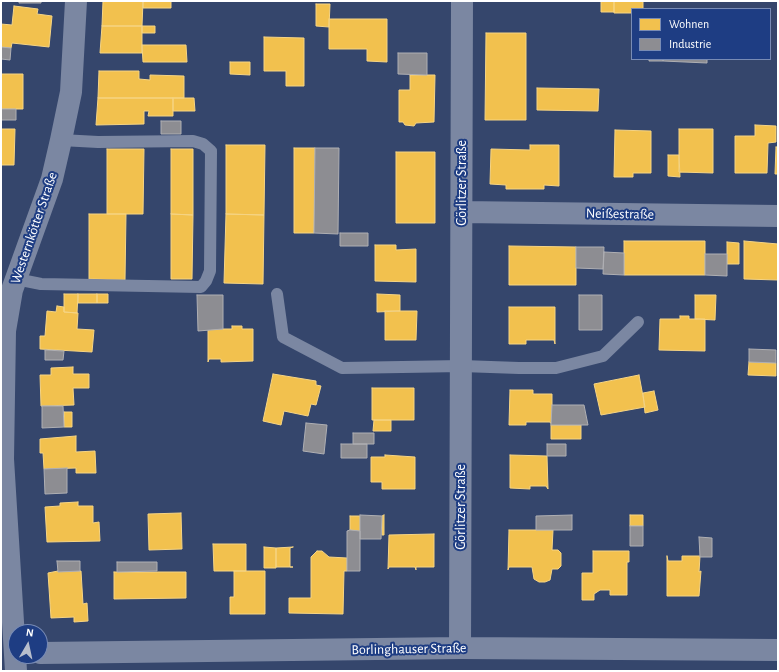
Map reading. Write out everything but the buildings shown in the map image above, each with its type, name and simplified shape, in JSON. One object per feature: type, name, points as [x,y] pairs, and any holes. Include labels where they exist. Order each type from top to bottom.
[{"type":"street","name":"Westernkötter Straße","points":[[14,624],[2,459],[5,331],[16,279],[52,179],[61,140],[71,92],[76,1]]},
{"type":"street","name":"Görlitzer Straße","points":[[460,648],[462,1]]},
{"type":"street","name":"Neißestraße","points":[[462,212],[778,216]]},
{"type":"street","name":"Borlinghauser Straße","points":[[48,653],[460,648],[778,650]]},
{"type":"lane","points":[[16,279],[41,284],[201,287],[206,281],[210,271],[211,151],[203,144],[193,141],[98,142],[61,140]]},
{"type":"lane","points":[[277,294],[283,337],[342,368],[462,366],[556,368],[603,356],[638,322]]}]
